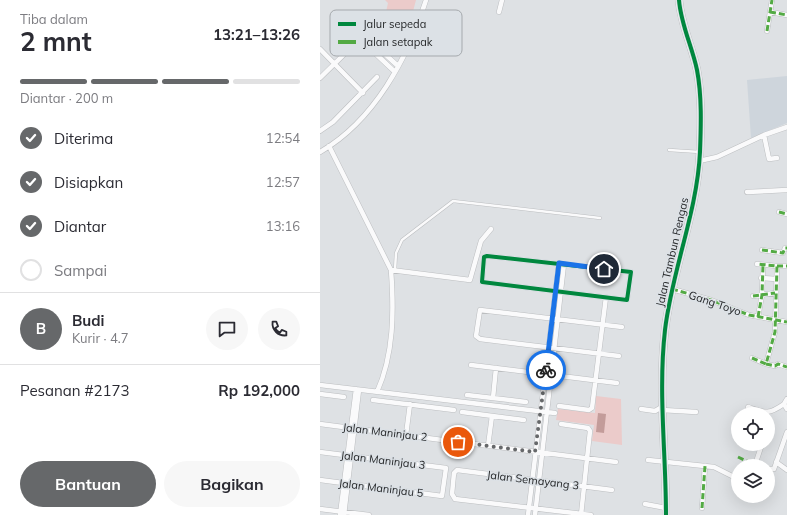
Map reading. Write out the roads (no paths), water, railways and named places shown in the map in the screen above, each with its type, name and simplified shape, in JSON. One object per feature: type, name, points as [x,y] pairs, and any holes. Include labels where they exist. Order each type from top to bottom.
[{"type":"street","points":[[423,10],[426,0]]},
{"type":"street","points":[[499,12],[502,0]]},
{"type":"street","name":"Jalan Tambun Rengas","points":[[666,512],[666,462],[662,358],[702,162],[700,152],[700,116],[697,72],[681,16],[679,0]]},
{"type":"street","points":[[767,31],[772,0]]},
{"type":"street","points":[[770,12],[787,15]]},
{"type":"street","points":[[320,49],[363,93]]},
{"type":"street","points":[[320,78],[342,56]]},
{"type":"street","points":[[378,56],[395,72]]},
{"type":"street","points":[[387,56],[398,66]]},
{"type":"street","points":[[320,152],[351,128],[376,100],[395,72],[403,56]]},
{"type":"street","points":[[320,131],[333,122],[377,77]]},
{"type":"street","points":[[702,162],[764,135],[787,127]]},
{"type":"street","points":[[764,135],[769,159],[778,158]]},
{"type":"street","points":[[329,146],[393,271],[394,301],[391,341],[386,367],[377,392]]},
{"type":"street","points":[[747,192],[787,190]]},
{"type":"street","points":[[779,212],[787,214]]},
{"type":"street","points":[[393,271],[470,280],[481,241],[491,229]]},
{"type":"street","points":[[762,250],[783,253],[785,248],[787,248]]},
{"type":"street","points":[[485,256],[561,264],[631,272],[627,300],[482,282],[485,256]]},
{"type":"street","points":[[528,515],[535,452],[543,412],[548,375],[561,264]]},
{"type":"street","points":[[757,264],[787,266]]},
{"type":"street","points":[[758,317],[762,295],[763,264]]},
{"type":"street","points":[[766,364],[773,342],[776,321],[775,293],[777,266]]},
{"type":"street","points":[[762,278],[776,280]]},
{"type":"street","name":"Gang Toyo","points":[[676,290],[758,317],[787,322]]},
{"type":"street","points":[[753,296],[775,293]]},
{"type":"street","points":[[559,406],[591,409],[606,297]]},
{"type":"street","points":[[619,356],[477,338],[476,336],[480,310],[622,327]]},
{"type":"street","points":[[752,358],[766,364],[775,366],[778,364],[787,367]]},
{"type":"street","points":[[471,365],[617,383]]},
{"type":"street","points":[[493,398],[496,368]]},
{"type":"street","points":[[320,385],[555,413]]},
{"type":"street","points":[[342,513],[358,389]]},
{"type":"street","points":[[320,394],[344,397]]},
{"type":"street","points":[[467,395],[526,402]]},
{"type":"street","points":[[373,400],[454,410]]},
{"type":"street","points":[[775,410],[786,402],[787,409]]},
{"type":"street","points":[[406,435],[410,404]]},
{"type":"street","points":[[642,409],[655,411],[664,409],[696,412]]},
{"type":"street","points":[[462,412],[524,420]]},
{"type":"street","points":[[535,515],[543,412]]},
{"type":"street","points":[[488,446],[492,416]]},
{"type":"street","name":"Jalan Maninjau 2","points":[[320,424],[450,441]]},
{"type":"street","points":[[561,424],[590,429],[581,514]]},
{"type":"street","points":[[775,466],[787,432]]},
{"type":"street","points":[[458,442],[616,462]]},
{"type":"street","name":"Jalan Maninjau 3","points":[[320,452],[446,468],[442,496]]},
{"type":"street","points":[[648,460],[714,467],[731,476]]},
{"type":"street","points":[[776,462],[787,470]]},
{"type":"street","points":[[702,508],[705,466]]},
{"type":"street","name":"Jalan Semayang 3","points":[[529,508],[452,497],[455,471],[612,490]]},
{"type":"street","name":"Jalan Maninjau 5","points":[[320,480],[442,496]]},
{"type":"street","points":[[646,504],[666,512]]},
{"type":"street","points":[[529,508],[591,515]]},
{"type":"street","points":[[320,509],[342,513],[369,515]]},
{"type":"lane","points":[[669,150],[700,152]]},
{"type":"lane","points":[[393,271],[396,253],[402,240],[453,201],[600,218]]}]
